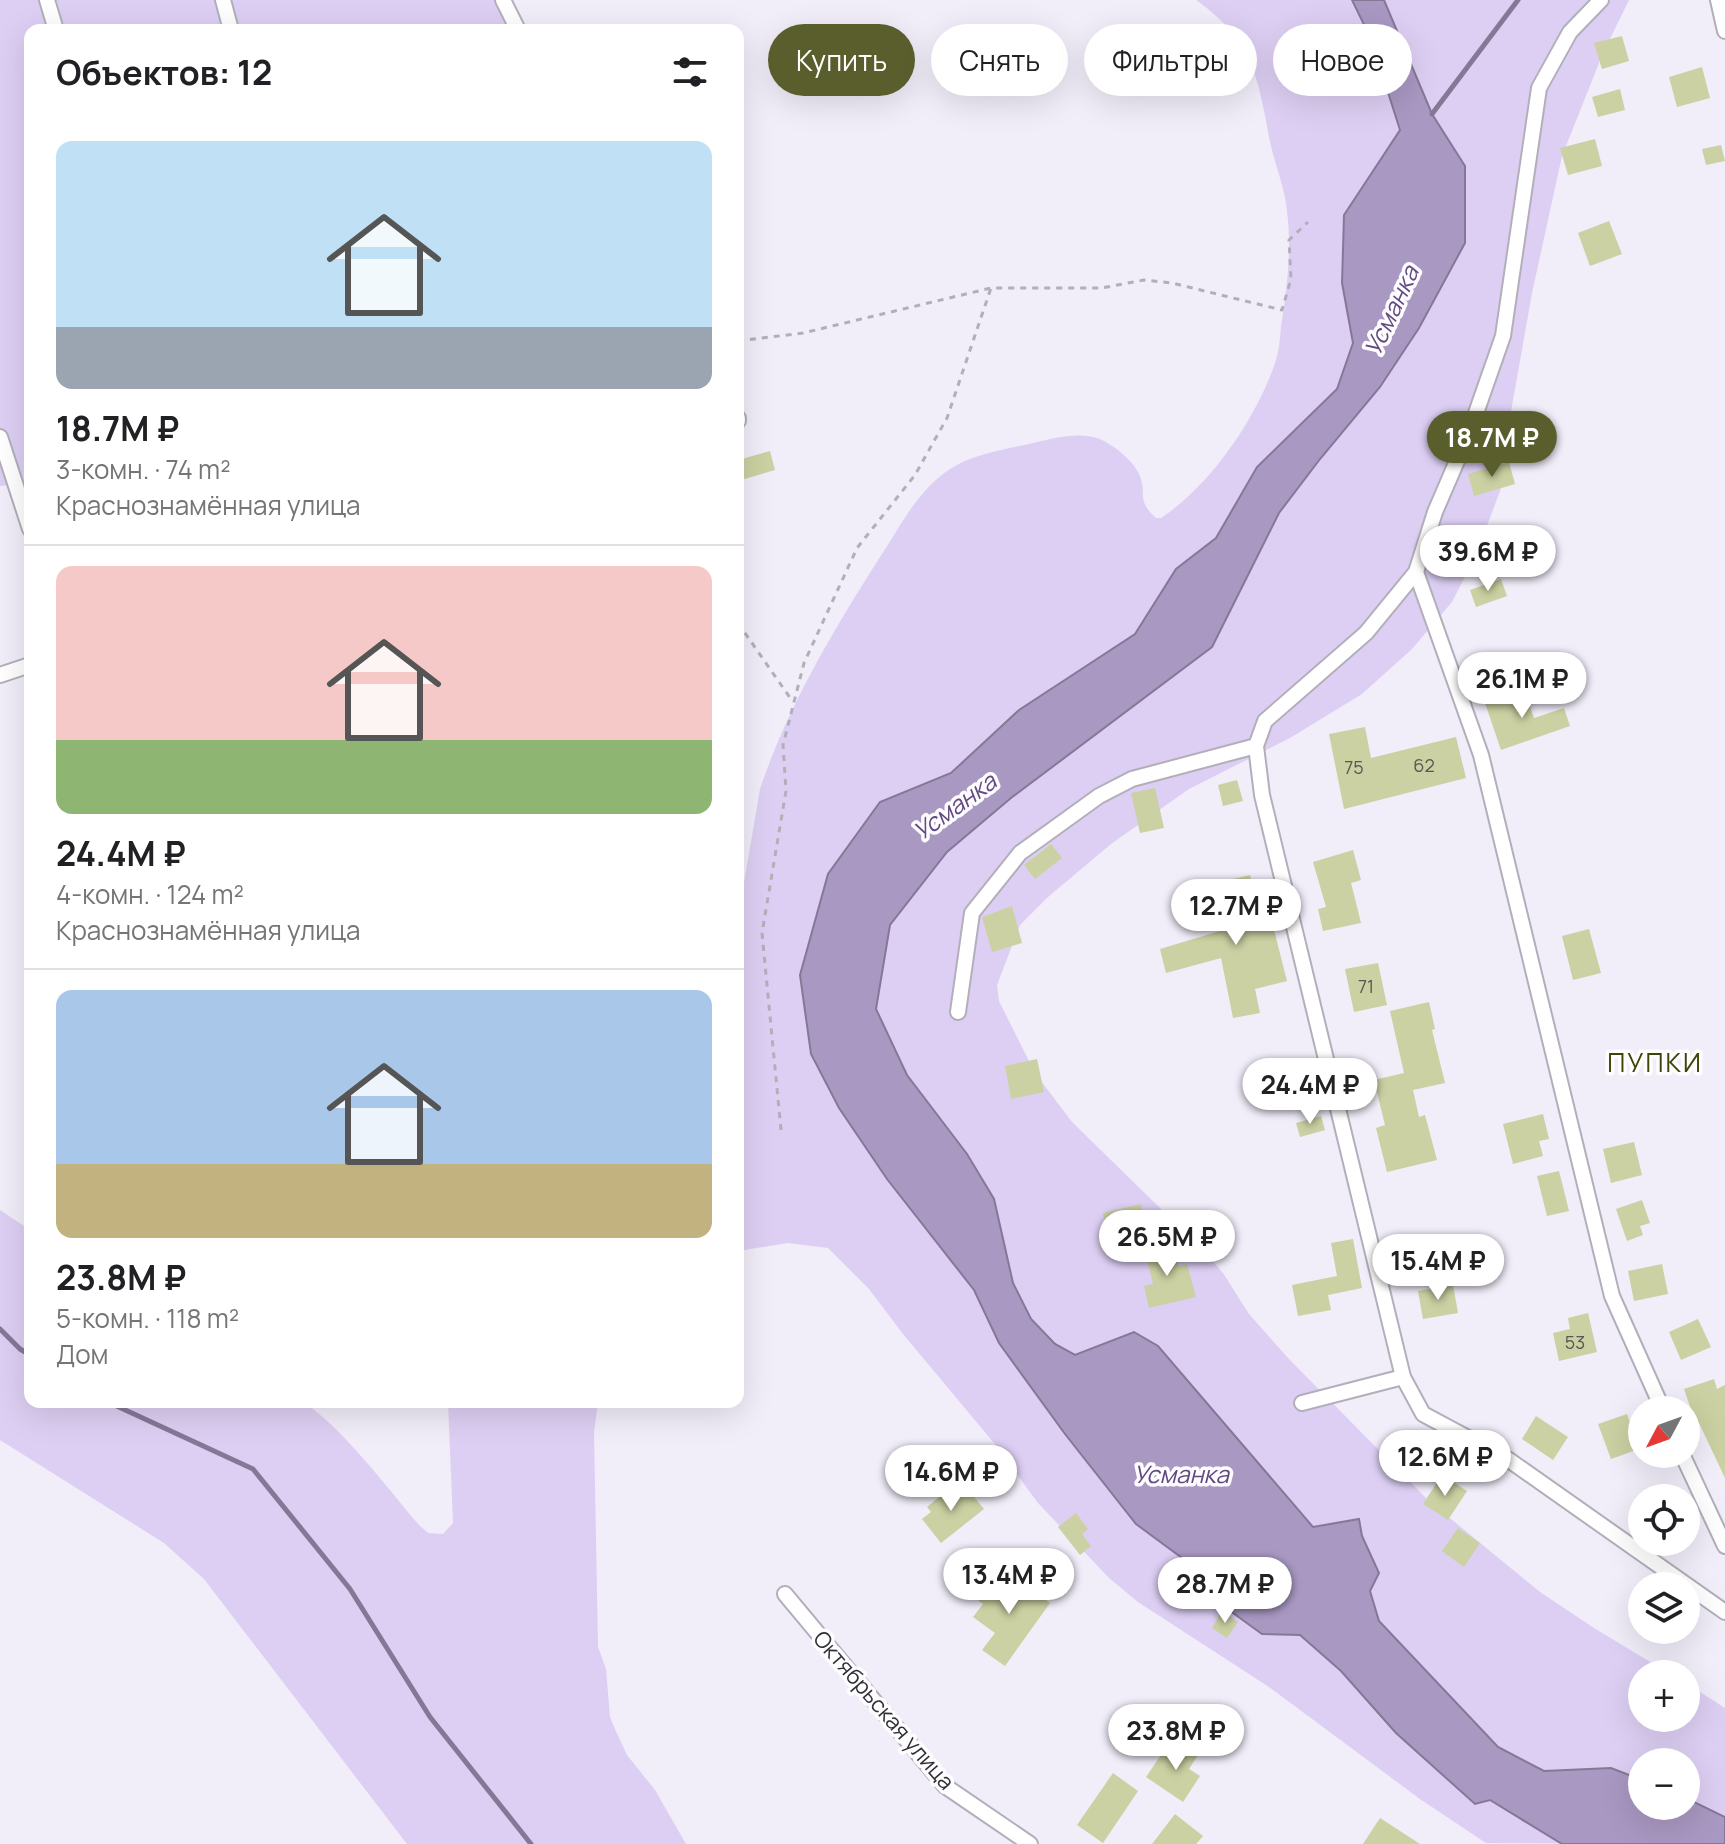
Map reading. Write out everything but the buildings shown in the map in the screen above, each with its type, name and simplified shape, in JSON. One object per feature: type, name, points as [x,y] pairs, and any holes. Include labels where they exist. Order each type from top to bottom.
[{"type":"street","points":[[47,0],[54,24]]},
{"type":"street","points":[[223,0],[229,24]]},
{"type":"street","points":[[503,0],[515,24]]},
{"type":"street","points":[[1601,0],[1570,32],[1539,88],[1530,169],[1503,336],[1469,433],[1435,512],[1416,572],[1366,633],[1265,721],[1256,746],[1262,795],[1403,1377],[1423,1414],[1509,1460],[1725,1612]]},
{"type":"street","points":[[1718,0],[1725,31]]},
{"type":"street","points":[[0,437],[24,511]]},
{"type":"street","points":[[1416,572],[1481,755],[1612,1296],[1657,1396]]},
{"type":"street","points":[[0,675],[24,667]]},
{"type":"street","points":[[958,1012],[972,913],[1020,853],[1099,796],[1132,779],[1256,746]]},
{"type":"street","points":[[1302,1403],[1403,1377]]},
{"type":"street","points":[[1689,1468],[1725,1546]]},
{"type":"street","name":"Октябрьская улица","points":[[785,1594],[945,1786],[1030,1844]]},
{"type":"path","points":[[744,340],[803,333],[991,288],[1102,288],[1144,280],[1172,283],[1282,310],[1291,279],[1289,240],[1308,222]]},
{"type":"path","points":[[781,1130],[762,933],[786,791],[783,745],[804,663],[857,548],[915,475],[947,418],[991,288]]},
{"type":"path","points":[[744,631],[794,702]]},
{"type":"shaded area","points":[[0,0],[512,0],[518,24],[24,24],[24,484],[0,486]]},
{"type":"shaded area","points":[[1196,0],[1629,0],[1603,53],[1562,156],[1532,293],[1504,451],[1503,483],[1476,555],[1452,602],[1412,649],[1362,694],[1290,738],[1189,789],[1111,844],[1048,897],[1020,925],[997,985],[999,1001],[1035,1073],[1072,1122],[1204,1251],[1223,1273],[1249,1314],[1288,1358],[1429,1501],[1540,1592],[1647,1660],[1628,1660],[1628,1732],[1700,1732],[1700,1692],[1725,1708],[1725,1844],[1486,1843],[1420,1799],[1269,1687],[1138,1602],[1109,1578],[1038,1503],[994,1443],[869,1289],[828,1248],[788,1243],[744,1250],[744,883],[760,789],[784,728],[845,613],[904,519],[922,494],[944,473],[984,454],[1060,437],[1087,436],[1114,447],[1133,464],[1139,474],[1146,506],[1156,518],[1161,518],[1197,488],[1230,449],[1256,406],[1275,363],[1288,269],[1286,203],[1257,81],[1257,24],[1224,24]]},
{"type":"shaded area","points":[[0,1210],[24,1226],[24,1408],[311,1408],[349,1442],[419,1525],[428,1533],[443,1534],[453,1523],[448,1408],[597,1408],[594,1432],[598,1647],[606,1669],[610,1717],[627,1755],[655,1790],[686,1844],[407,1844],[204,1579],[164,1543],[0,1440]]},
{"type":"water","name":"Усманка","points":[[1352,0],[1384,0],[1394,24],[1364,24]]},
{"type":"water","name":"Усманка","points":[[1412,66],[1432,114],[1465,166],[1465,243],[1419,328],[1380,387],[1279,513],[1212,647],[1011,798],[947,852],[890,925],[876,1009],[907,1075],[967,1154],[994,1199],[1013,1283],[1031,1319],[1055,1344],[1075,1355],[1134,1332],[1158,1346],[1313,1527],[1359,1519],[1362,1536],[1379,1573],[1370,1591],[1379,1621],[1498,1747],[1544,1771],[1611,1768],[1628,1775],[1628,1820],[1700,1820],[1700,1805],[1725,1817],[1725,1844],[1562,1844],[1490,1800],[1475,1804],[1396,1733],[1341,1671],[1300,1635],[1262,1634],[1207,1594],[1182,1558],[1136,1524],[1065,1434],[999,1343],[974,1290],[887,1179],[839,1108],[811,1054],[800,975],[828,874],[880,802],[951,773],[1019,710],[1135,634],[1176,569],[1216,538],[1257,467],[1337,389],[1353,343],[1342,283],[1344,215],[1400,130],[1389,96],[1412,96]]},
{"type":"waterway","points":[[1432,114],[1518,0]]},
{"type":"waterway","points":[[0,1329],[24,1351]]},
{"type":"waterway","points":[[121,1408],[253,1469],[350,1589],[430,1717],[531,1844]]},
{"type":"district","name":"ПУПКИ","points":[[1655,1063]]}]
